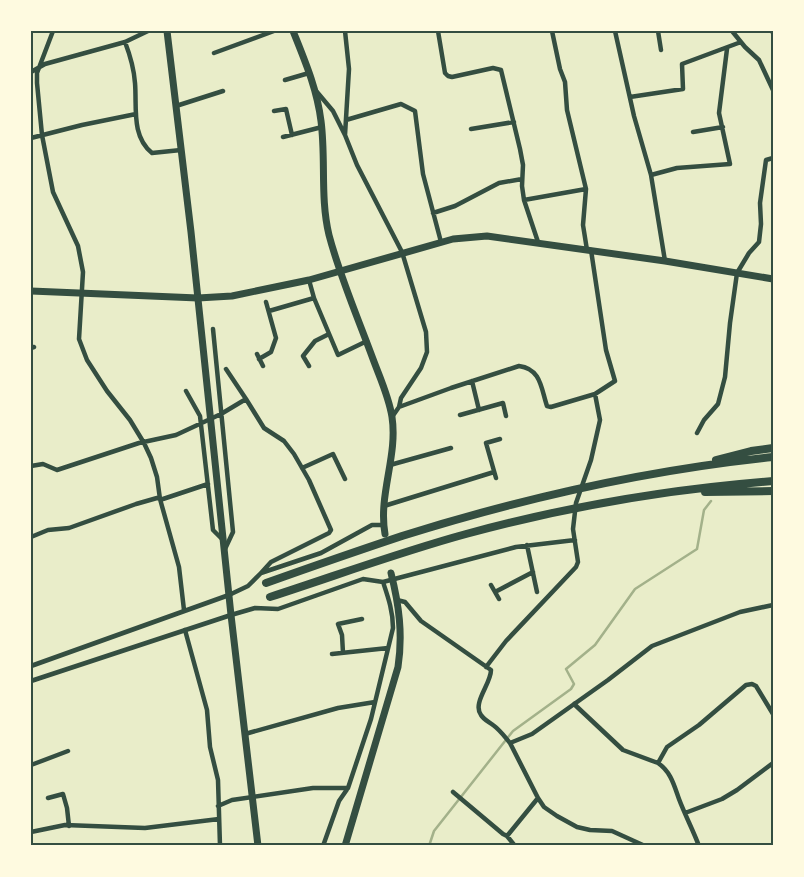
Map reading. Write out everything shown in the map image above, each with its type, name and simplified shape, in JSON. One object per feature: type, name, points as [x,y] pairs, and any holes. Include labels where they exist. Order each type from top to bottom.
[{"type":"highway","points":[[683,469],[751,451],[773,448]]},
{"type":"highway","points":[[266,583],[403,536],[556,494],[683,469],[773,457]]},
{"type":"highway","points":[[270,598],[408,551],[559,512],[687,491],[773,481]]},
{"type":"highway","points":[[687,491],[713,493],[773,491]]},
{"type":"main road","points":[[167,31],[182,150],[231,615],[258,846]]},
{"type":"main road","points":[[293,31],[316,90],[322,127],[328,231],[340,272],[385,391],[392,418],[393,440],[384,506],[383,525],[385,534]]},
{"type":"main road","points":[[31,291],[198,298],[232,296],[340,272],[402,252],[441,242],[487,236],[665,261],[773,279]]},
{"type":"main road","points":[[345,846],[398,667],[401,632],[392,576]]},
{"type":"street","points":[[53,31],[37,73],[37,84],[42,135],[53,192],[78,246],[83,272],[78,327],[79,339],[83,352],[107,392],[130,420],[144,443],[157,477],[160,498],[179,567],[184,610]]},
{"type":"street","points":[[31,72],[40,67],[125,42],[148,31]]},
{"type":"street","points":[[214,53],[274,31]]},
{"type":"street","points":[[345,31],[349,69],[345,135]]},
{"type":"street","points":[[438,31],[443,64],[448,76],[452,77],[493,68],[501,70],[523,165],[524,200],[531,215],[538,242]]},
{"type":"street","points":[[399,407],[519,366],[530,367],[536,374],[547,406],[551,407],[595,394],[615,381],[606,350],[583,225],[586,189],[567,110],[565,82],[560,69],[552,31]]},
{"type":"street","points":[[615,31],[651,175],[665,261]]},
{"type":"street","points":[[658,31],[661,50]]},
{"type":"street","points":[[732,31],[759,60],[773,90]]},
{"type":"street","points":[[125,42],[132,62],[138,132],[149,150],[156,153],[182,150]]},
{"type":"street","points":[[630,97],[683,89],[682,64],[742,42]]},
{"type":"street","points":[[651,175],[677,168],[730,164],[719,113],[727,49]]},
{"type":"street","points":[[285,80],[309,73]]},
{"type":"street","points":[[316,90],[333,111],[357,165],[402,252],[428,341],[427,352],[421,368],[401,398],[399,407],[392,418]]},
{"type":"street","points":[[176,106],[223,91]]},
{"type":"street","points":[[346,120],[401,104],[415,111],[423,174],[441,242]]},
{"type":"street","points":[[274,111],[286,109],[292,135]]},
{"type":"street","points":[[31,138],[136,114]]},
{"type":"street","points":[[471,129],[514,122]]},
{"type":"street","points":[[283,137],[322,127]]},
{"type":"street","points":[[693,132],[723,127]]},
{"type":"street","points":[[697,433],[704,420],[718,404],[725,377],[737,272],[749,253],[759,242],[761,224],[760,203],[766,160],[773,158]]},
{"type":"street","points":[[433,213],[455,206],[499,182],[522,179]]},
{"type":"street","points":[[524,200],[586,189]]},
{"type":"street","points":[[309,280],[314,298],[338,355],[367,341]]},
{"type":"street","points":[[268,311],[314,298]]},
{"type":"street","points":[[263,366],[258,357],[271,352],[276,338],[266,302]]},
{"type":"street","points":[[213,330],[233,532],[225,550]]},
{"type":"street","points":[[309,366],[304,356],[315,341],[329,334]]},
{"type":"street","points":[[31,666],[229,595],[248,586],[271,562],[330,533],[331,530],[302,468],[284,442],[264,428],[226,369]]},
{"type":"street","points":[[472,381],[479,410]]},
{"type":"street","points":[[186,391],[200,416],[213,530],[224,540]]},
{"type":"street","points":[[486,667],[506,641],[576,567],[578,562],[573,529],[576,503],[591,460],[600,420],[595,394]]},
{"type":"street","points":[[31,466],[43,464],[57,470],[176,435],[221,414],[246,399]]},
{"type":"street","points":[[460,415],[503,404],[506,416]]},
{"type":"street","points":[[496,478],[486,444],[500,439]]},
{"type":"street","points":[[390,465],[451,448]]},
{"type":"street","points":[[302,468],[333,454],[345,479]]},
{"type":"street","points":[[384,506],[494,472]]},
{"type":"street","points":[[31,538],[48,530],[69,528],[136,504],[208,484]]},
{"type":"street","points":[[261,573],[321,553],[372,525],[383,525]]},
{"type":"street","points":[[31,681],[231,615],[254,608],[278,609],[363,579],[383,582],[392,576],[478,555],[526,545],[575,540]]},
{"type":"street","points":[[526,545],[538,592]]},
{"type":"street","points":[[496,592],[533,572]]},
{"type":"street","points":[[323,846],[339,801],[348,788],[358,760],[375,702],[393,628],[390,600],[383,582]]},
{"type":"street","points":[[492,584],[499,599]]},
{"type":"street","points":[[397,600],[405,602],[421,621],[491,670],[491,677],[478,706],[479,713],[482,718],[504,735],[510,743],[544,807],[556,816],[578,827],[590,830],[612,831],[645,846]]},
{"type":"street","points":[[510,743],[532,734],[652,646],[740,612],[773,605]]},
{"type":"street","points":[[343,653],[342,635],[338,624],[362,619]]},
{"type":"street","points":[[185,630],[207,710],[210,747],[218,780],[220,846]]},
{"type":"street","points":[[332,654],[388,648]]},
{"type":"street","points":[[658,762],[667,747],[695,728],[746,685],[752,684],[756,686],[773,714]]},
{"type":"street","points":[[245,734],[338,708],[375,702]]},
{"type":"street","points":[[574,704],[623,750],[658,762],[663,766],[674,782],[699,846]]},
{"type":"street","points":[[31,765],[68,751]]},
{"type":"street","points":[[685,813],[737,790],[773,763]]},
{"type":"street","points":[[218,806],[232,800],[313,788],[348,788]]},
{"type":"street","points":[[453,792],[507,836],[515,846]]},
{"type":"street","points":[[48,798],[63,794],[69,826]]},
{"type":"street","points":[[507,836],[538,798]]},
{"type":"street","points":[[31,832],[69,826],[145,828],[219,818]]},
{"type":"waterway","points":[[429,846],[434,831],[513,731],[571,689],[574,684],[566,669],[595,645],[635,589],[697,549],[704,510],[711,501]]}]
